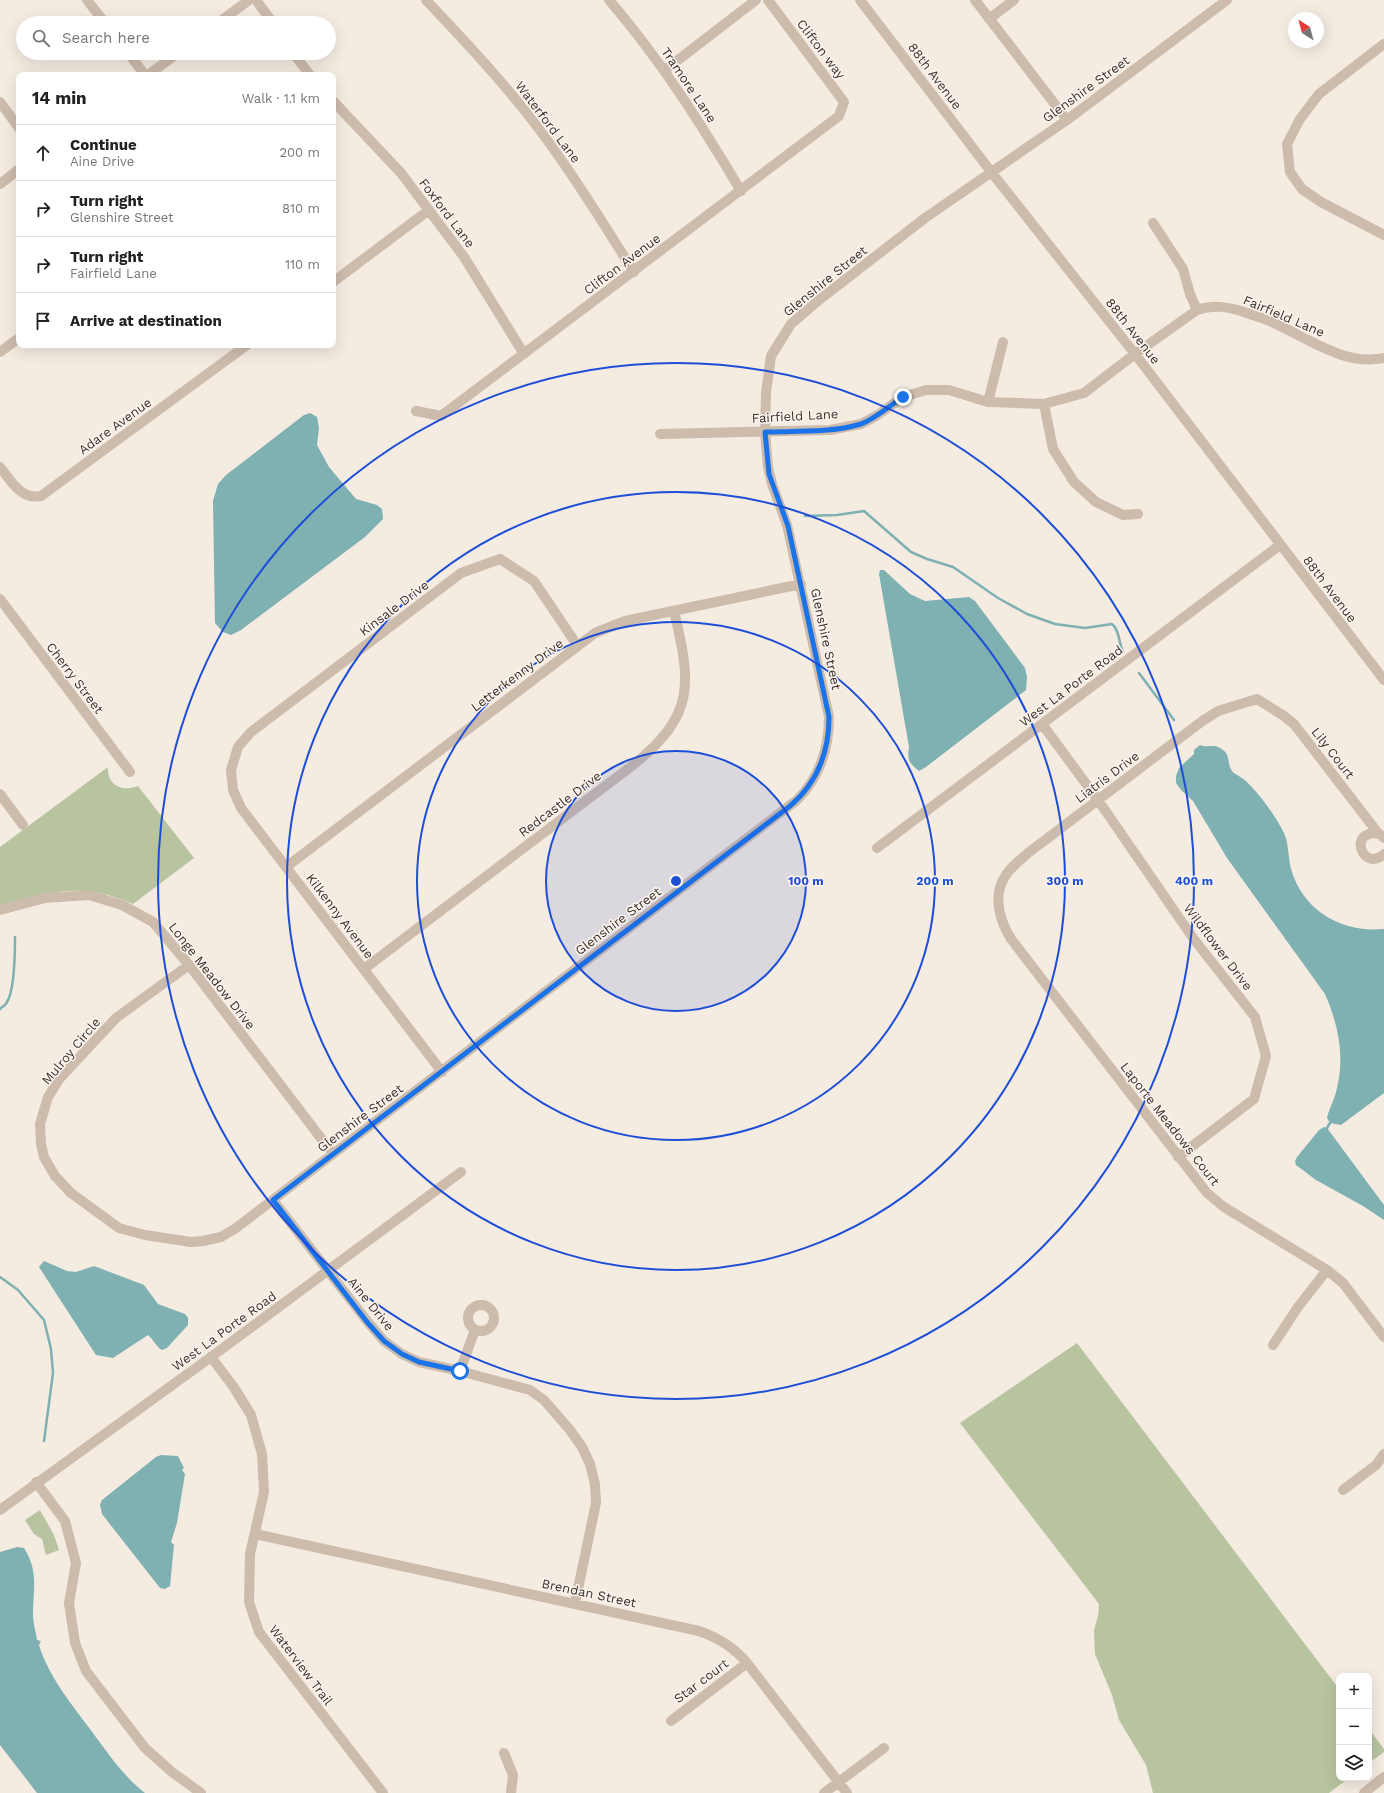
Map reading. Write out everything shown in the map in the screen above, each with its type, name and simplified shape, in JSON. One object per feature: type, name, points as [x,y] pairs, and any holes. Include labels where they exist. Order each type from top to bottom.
[{"type":"street","points":[[87,0],[100,16]]},
{"type":"street","points":[[227,16],[249,0]]},
{"type":"street","points":[[256,0],[268,16]]},
{"type":"street","name":"Waterford Lane","points":[[426,0],[472,49],[525,111],[565,164],[634,272]]},
{"type":"street","name":"Tramore Lane","points":[[609,0],[664,70],[700,123],[741,190]]},
{"type":"street","points":[[664,70],[756,0]]},
{"type":"street","name":"Clifton way","points":[[768,0],[844,102],[839,116]]},
{"type":"street","name":"88th Avenue","points":[[860,0],[992,173],[1135,354],[1384,680]]},
{"type":"street","points":[[975,0],[1067,120]]},
{"type":"street","points":[[989,19],[1014,0]]},
{"type":"street","name":"Glenshire Street","points":[[236,1228],[784,811],[807,788],[823,761],[827,744],[829,717],[788,526],[769,474],[765,432],[766,392],[771,356],[791,324],[819,300],[925,218],[1067,120],[1227,0]]},
{"type":"street","points":[[1384,44],[1319,94],[1300,119],[1287,144],[1290,172],[1302,189],[1322,202],[1384,236]]},
{"type":"street","points":[[133,60],[143,72]]},
{"type":"street","points":[[152,72],[168,60]]},
{"type":"street","points":[[298,60],[308,72]]},
{"type":"street","points":[[0,102],[16,124]]},
{"type":"street","name":"Foxford Lane","points":[[336,104],[401,173],[429,210],[464,257],[524,354]]},
{"type":"street","name":"Clifton Avenue","points":[[416,411],[441,416],[839,116]]},
{"type":"street","points":[[0,184],[16,171]]},
{"type":"street","points":[[336,280],[429,210]]},
{"type":"street","points":[[1153,223],[1183,268],[1190,294],[1197,310]]},
{"type":"street","name":"Fairfield Lane","points":[[660,434],[830,430],[861,424],[876,416],[903,397],[926,390],[949,390],[988,402],[1044,404],[1084,392],[1197,310],[1204,307],[1226,307],[1267,320],[1343,356],[1372,360],[1384,358]]},
{"type":"street","points":[[0,352],[16,340]]},
{"type":"street","points":[[988,402],[1003,342]]},
{"type":"street","name":"Adare Avenue","points":[[0,467],[23,494],[34,497],[40,496],[244,348]]},
{"type":"street","points":[[1044,404],[1053,449],[1074,482],[1096,502],[1123,515],[1138,514]]},
{"type":"street","name":"West La Porte Road","points":[[877,848],[1280,544]]},
{"type":"street","name":"Kinsale Drive","points":[[230,770],[238,747],[251,732],[461,573],[500,559],[534,581],[577,645]]},
{"type":"street","name":"Letterkenny Drive","points":[[286,867],[595,632],[613,625],[801,584]]},
{"type":"street","name":"Cherry Street","points":[[0,599],[130,772]]},
{"type":"street","name":"Redcastle Drive","points":[[364,969],[644,756],[663,739],[678,715],[686,681],[686,664],[674,611]]},
{"type":"street","name":"Liatris Drive","points":[[998,902],[1002,881],[1013,867],[1028,853],[1201,722],[1218,711],[1257,699]]},
{"type":"street","name":"Lily Court","points":[[1257,699],[1294,724],[1381,836]]},
{"type":"street","name":"Wildflower Drive","points":[[1042,724],[1098,800],[1193,938],[1255,1017],[1266,1056],[1254,1099],[1178,1157]]},
{"type":"street","name":"Kilkenny Avenue","points":[[230,770],[233,790],[241,808],[442,1072]]},
{"type":"street","points":[[0,794],[23,825]]},
{"type":"street","points":[[1381,836],[1374,833],[1366,835],[1361,841],[1361,850],[1370,858],[1379,858],[1384,854]]},
{"type":"street","name":"Longe Meadow Drive","points":[[0,910],[45,898],[89,895],[122,905],[153,922],[189,964],[333,1154]]},
{"type":"street","name":"Laporte Meadows Court","points":[[998,902],[1003,923],[1011,939],[1207,1193],[1217,1202],[1327,1270],[1343,1283],[1384,1337]]},
{"type":"street","name":"Mulroy Circle","points":[[189,964],[116,1018],[60,1078],[48,1097],[40,1124],[41,1144],[44,1157],[55,1176],[71,1193],[119,1228],[145,1235],[191,1242],[221,1237],[236,1228]]},
{"type":"street","name":"West La Porte Road","points":[[0,1510],[36,1482],[211,1357],[461,1172]]},
{"type":"street","name":"Aine Drive","points":[[273,1200],[376,1333],[389,1345],[419,1362],[460,1371],[530,1390],[544,1400],[556,1412],[576,1438],[586,1454],[594,1475],[596,1503],[575,1603]]},
{"type":"street","points":[[1273,1345],[1298,1307],[1327,1270]]},
{"type":"street","points":[[460,1371],[475,1330]]},
{"type":"street","name":"Waterview Trail","points":[[211,1357],[233,1386],[251,1415],[262,1454],[264,1492],[250,1554],[249,1602],[259,1632],[383,1793]]},
{"type":"street","points":[[1343,1490],[1376,1465],[1384,1454]]},
{"type":"street","points":[[36,1482],[65,1521],[76,1563],[69,1603],[74,1643],[86,1671],[145,1748],[172,1772],[201,1793]]},
{"type":"street","name":"Brendan Street","points":[[255,1534],[699,1631],[722,1640],[732,1647],[747,1663],[847,1793]]},
{"type":"street","name":"Star court","points":[[671,1721],[747,1663]]},
{"type":"street","points":[[824,1793],[884,1748]]},
{"type":"street","points":[[504,1753],[514,1775],[511,1793]]},
{"type":"street","points":[[1364,1793],[1384,1777]]},
{"type":"green space","points":[[108,767],[110,779],[117,786],[122,788],[132,788],[138,786],[194,858],[133,904],[98,893],[66,891],[35,896],[0,905],[0,847]]},
{"type":"green space","points":[[1077,1343],[1336,1685],[1336,1781],[1345,1781],[1329,1793],[1153,1793],[1146,1765],[1119,1720],[1112,1695],[1095,1654],[1094,1630],[1098,1616],[1099,1604],[960,1423]]},
{"type":"green space","points":[[40,1510],[54,1535],[59,1550],[46,1555],[42,1539],[34,1534],[25,1520]]},
{"type":"green space","points":[[1372,1733],[1384,1749],[1384,1752],[1372,1761]]},
{"type":"water","points":[[310,413],[317,417],[319,428],[317,445],[329,467],[356,499],[377,505],[382,509],[383,519],[365,537],[241,630],[231,635],[223,632],[215,623],[213,501],[218,484],[226,475],[304,415]]},
{"type":"water","points":[[880,570],[884,570],[910,594],[925,601],[969,597],[975,601],[1025,668],[1027,677],[1026,690],[919,771],[913,766],[908,755],[909,747],[879,574]]},
{"type":"water","points":[[1200,745],[1217,747],[1224,751],[1228,757],[1231,770],[1246,781],[1267,806],[1286,837],[1291,869],[1297,884],[1305,897],[1315,907],[1326,916],[1339,923],[1368,929],[1384,929],[1384,1093],[1341,1125],[1330,1123],[1327,1118],[1337,1088],[1340,1052],[1337,1028],[1325,994],[1227,858],[1193,801],[1176,783],[1176,776],[1179,768],[1194,754],[1194,750]]},
{"type":"water","points":[[1324,1127],[1327,1128],[1384,1205],[1384,1220],[1363,1206],[1316,1180],[1296,1165],[1295,1161],[1297,1157],[1319,1130]]},
{"type":"water","points":[[44,1261],[67,1271],[76,1272],[94,1266],[144,1285],[158,1304],[185,1314],[188,1318],[188,1325],[167,1348],[162,1350],[148,1335],[113,1358],[96,1355],[39,1267]]},
{"type":"water","points":[[161,1455],[178,1456],[184,1468],[182,1470],[185,1474],[177,1523],[171,1542],[174,1545],[170,1586],[165,1589],[160,1588],[102,1514],[100,1505],[102,1500],[156,1457]]},
{"type":"water","points":[[17,1547],[24,1548],[32,1565],[34,1580],[33,1621],[37,1640],[41,1641],[39,1645],[48,1668],[68,1699],[109,1755],[129,1779],[145,1793],[37,1793],[0,1745],[0,1552]]},
{"type":"waterway","points":[[805,516],[837,515],[864,511],[911,552],[927,559],[953,567],[998,598],[1027,614],[1055,624],[1085,628],[1112,624],[1118,633],[1123,652]]},
{"type":"waterway","points":[[1139,673],[1174,720]]},
{"type":"waterway","points":[[0,1009],[5,1005],[12,989],[15,937]]},
{"type":"waterway","points":[[1327,1128],[1330,1123]]},
{"type":"waterway","points":[[0,1277],[18,1290],[44,1320],[51,1349],[53,1373],[44,1441]]},
{"type":"route","points":[[460,1371],[419,1362],[402,1354],[384,1341],[367,1322],[273,1200],[790,806],[802,795],[817,773],[823,761],[829,733],[829,717],[788,526],[769,474],[765,432],[830,430],[861,424],[876,416],[903,397]]}]
